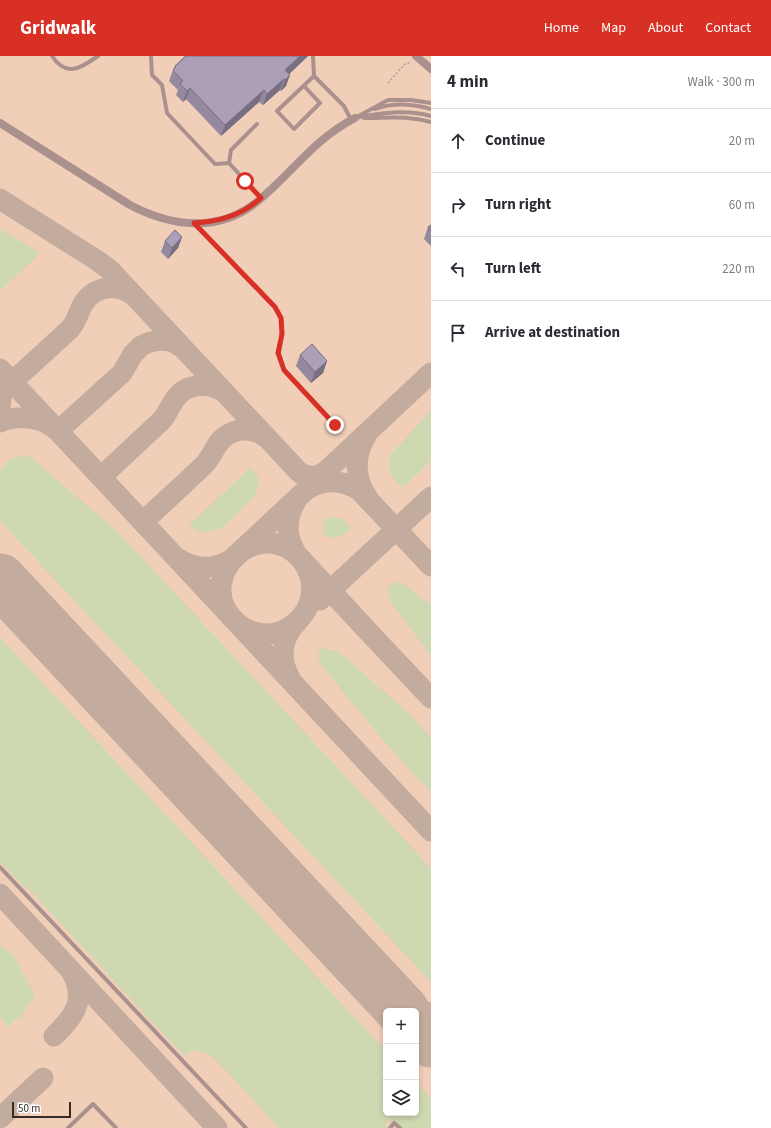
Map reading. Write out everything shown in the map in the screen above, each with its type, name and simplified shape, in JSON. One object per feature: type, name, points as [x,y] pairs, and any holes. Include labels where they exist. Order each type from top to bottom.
[{"type":"street","points":[[415,59],[431,69]]},
{"type":"street","points":[[0,123],[146,214],[178,223],[194,223],[209,222],[226,218],[245,210],[261,198],[323,138],[353,119]]},
{"type":"lane","points":[[52,56],[56,62],[65,68],[72,70],[88,63],[98,56]]},
{"type":"lane","points":[[151,56],[152,75],[162,85],[167,113],[214,164],[229,163]]},
{"type":"lane","points":[[313,56],[314,76],[344,106],[353,119]]},
{"type":"lane","points":[[304,86],[320,103],[294,129],[278,111],[314,76]]},
{"type":"lane","points":[[353,119],[388,100],[411,100],[431,103]]},
{"type":"lane","points":[[353,119],[385,106],[396,104],[431,109]]},
{"type":"lane","points":[[353,119],[398,111],[414,112],[431,116]]},
{"type":"lane","points":[[353,119],[400,116],[417,118],[431,122]]},
{"type":"lane","points":[[229,163],[231,150],[257,124]]},
{"type":"lane","points":[[229,163],[261,198]]},
{"type":"lane","points":[[194,223],[275,307],[281,318],[282,334],[278,353],[284,370],[335,425]]},
{"type":"lane","points":[[0,867],[246,1128]]},
{"type":"lane","points":[[68,1128],[93,1104],[116,1128]]},
{"type":"lane","points":[[390,1128],[394,1123],[400,1128]]},
{"type":"path","points":[[388,83],[405,64],[415,59]]},
{"type":"shaded area","points":[[0,56],[431,56],[431,1128],[0,1128]]},
{"type":"green space","points":[[0,229],[39,252],[33,260],[0,291]]},
{"type":"green space","points":[[431,411],[431,461],[403,488],[397,483],[392,475],[389,467],[389,459],[392,453]]},
{"type":"green space","points":[[23,455],[32,458],[118,532],[431,868],[431,982],[0,521],[0,471],[8,460]]},
{"type":"green space","points":[[250,468],[258,477],[259,483],[257,490],[246,505],[235,516],[220,528],[209,532],[195,530],[189,525]]},
{"type":"green space","points":[[328,517],[341,519],[347,523],[351,529],[338,537],[330,537],[323,534],[324,521]]},
{"type":"green space","points":[[392,582],[404,584],[431,605],[431,656],[390,601],[387,589]]},
{"type":"green space","points":[[0,637],[383,1048],[383,1116],[419,1116],[419,1086],[431,1099],[431,1128],[403,1128],[389,1118],[386,1122],[387,1128],[279,1128],[210,1055],[194,1051],[184,1056],[27,887],[25,888],[0,862]]},
{"type":"green space","points":[[323,648],[339,652],[410,714],[431,738],[431,792],[389,747],[323,667],[318,658],[319,651]]},
{"type":"green space","points":[[0,945],[13,954],[35,995],[20,1019],[19,1020],[17,1018],[8,1027],[0,1017]]},
{"type":"building","points":[[186,56],[300,56],[285,70],[290,75],[285,80],[284,79],[267,94],[264,90],[225,125],[190,88],[187,91],[180,84],[183,81],[173,70],[176,67],[175,66]]},
{"type":"building","points":[[175,230],[182,237],[172,248],[165,241]]},
{"type":"building","points":[[312,344],[327,361],[315,372],[300,355]]},
{"type":"taxiway","points":[[0,199],[110,270],[299,472],[308,476],[315,476],[330,468]]},
{"type":"taxiway","points":[[12,382],[70,329],[83,304],[93,293],[106,288],[113,288],[127,291],[133,295]]},
{"type":"taxiway","points":[[0,422],[16,418],[30,418],[45,423],[58,431],[122,373],[133,354],[141,346],[150,342],[161,340],[171,341],[183,348]]},
{"type":"taxiway","points":[[0,369],[431,831]]},
{"type":"taxiway","points":[[179,559],[185,563],[199,567],[212,567],[226,563],[232,559],[431,373]]},
{"type":"taxiway","points":[[0,377],[2,391],[0,408]]},
{"type":"taxiway","points":[[101,477],[162,420],[174,401],[186,389],[205,386],[224,392]]},
{"type":"taxiway","points":[[143,522],[204,465],[218,444],[225,437],[238,430],[248,430],[263,435],[267,438]]},
{"type":"taxiway","points":[[366,436],[359,451],[357,467],[360,483],[368,498]]},
{"type":"taxiway","points":[[309,488],[321,483],[334,482],[347,484],[359,490],[431,566]]},
{"type":"taxiway","points":[[320,600],[431,497]]},
{"type":"taxiway","points":[[296,501],[292,508],[288,529],[291,543],[298,556]]},
{"type":"taxiway","points":[[301,559],[310,577],[311,594],[306,610],[296,622],[282,631],[266,634],[249,630],[233,619],[223,602],[221,585],[226,569],[236,556],[250,547],[267,543],[284,547],[301,559],[431,698]]},
{"type":"taxiway","points":[[290,678],[284,663],[284,648],[288,634],[298,621]]},
{"type":"taxiway","points":[[0,894],[217,1128]]},
{"type":"taxiway","points":[[54,1036],[67,1022],[76,1008],[78,992],[72,973]]},
{"type":"taxiway","points":[[0,1118],[43,1078]]},
{"type":"runway","points":[[0,580],[400,1008]]},
{"type":"runway","points":[[419,1028],[431,1041]]},
{"type":"route","points":[[245,181],[261,198],[257,202],[245,210],[226,218],[209,222],[194,223],[275,307],[281,318],[282,334],[278,353],[284,370],[335,425]]}]
